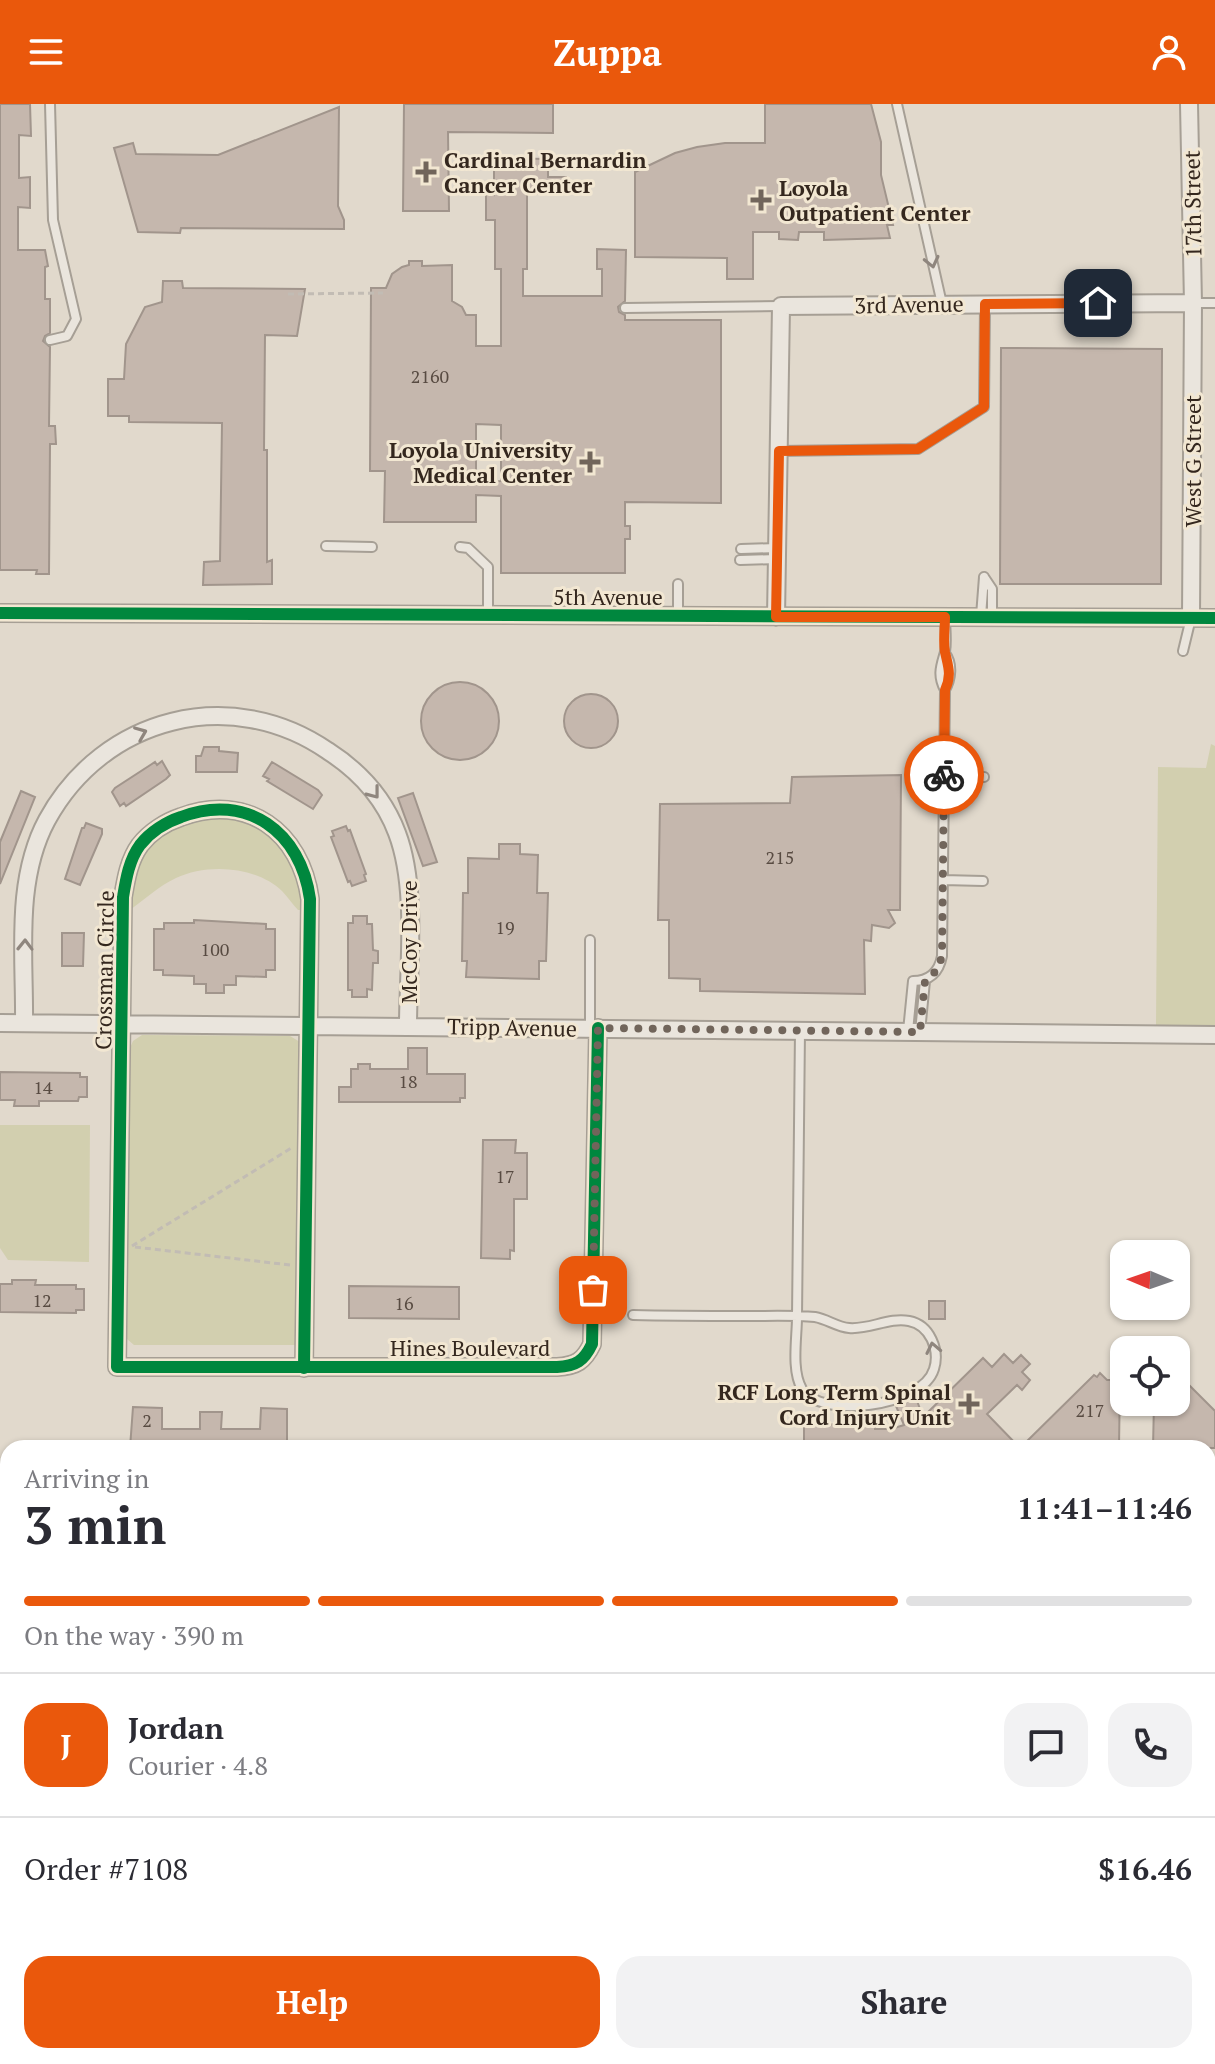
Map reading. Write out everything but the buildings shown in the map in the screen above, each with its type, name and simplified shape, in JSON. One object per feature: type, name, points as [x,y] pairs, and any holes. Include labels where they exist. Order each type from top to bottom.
[{"type":"street","name":"17th Street","points":[[1189,104],[1193,303]]},
{"type":"street","name":"3rd Avenue","points":[[781,306],[1193,303]]},
{"type":"street","name":"West G Street","points":[[1191,618],[1193,303]]},
{"type":"street","points":[[776,617],[781,306]]},
{"type":"street","name":"5th Avenue","points":[[0,613],[1215,618]]},
{"type":"street","name":"McCoy Drive","points":[[24,1023],[29,866],[47,821],[60,800],[76,778],[121,741],[173,721],[228,716],[274,723],[298,732],[342,760],[364,780],[384,805],[406,861],[408,1026]]},
{"type":"street","name":"Crossman Circle","points":[[117,1367],[123,897],[131,861],[142,843],[165,825],[195,811],[215,809],[254,816],[270,826],[293,847],[307,879],[310,899],[304,1368]]},
{"type":"street","name":"Tripp Avenue","points":[[0,1023],[1215,1035]]},
{"type":"street","name":"Hines Boulevard","points":[[117,1367],[557,1367],[583,1360],[592,1344],[594,1028]]},
{"type":"lane","points":[[50,104],[53,220],[76,319],[67,336],[50,340]]},
{"type":"lane","points":[[897,104],[942,304]]},
{"type":"lane","points":[[1193,303],[1215,303]]},
{"type":"lane","points":[[779,451],[918,449],[984,407],[985,304]]},
{"type":"lane","name":"3rd Avenue","points":[[625,308],[781,306]]},
{"type":"lane","points":[[326,546],[372,547]]},
{"type":"lane","points":[[460,547],[468,548],[488,567],[488,615]]},
{"type":"lane","points":[[741,549],[777,554]]},
{"type":"lane","points":[[740,560],[777,554]]},
{"type":"lane","points":[[678,584],[678,616]]},
{"type":"lane","points":[[914,1032],[925,981],[941,962],[945,690],[940,681],[940,660],[945,653],[945,617]]},
{"type":"lane","points":[[1183,651],[1191,618]]},
{"type":"lane","points":[[944,776],[984,777]]},
{"type":"lane","points":[[943,880],[983,881]]},
{"type":"lane","points":[[590,940],[594,1028]]},
{"type":"lane","points":[[914,1032],[913,981],[925,981]]},
{"type":"lane","points":[[633,1315],[797,1317],[818,1318],[852,1328],[879,1322],[909,1321],[920,1325],[929,1334],[936,1357],[934,1371],[917,1392],[889,1403],[833,1404],[812,1399],[799,1383],[796,1356],[797,1317],[800,1030]]},
{"type":"path","points":[[288,294],[383,293]]},
{"type":"path","points":[[298,1266],[131,1247],[299,1143]]},
{"type":"shaded area","points":[[1211,744],[1215,746],[1215,1026],[1156,1025],[1158,767],[1206,768]]},
{"type":"shaded area","points":[[218,817],[243,821],[278,845],[299,882],[302,910],[298,910],[282,891],[259,876],[216,869],[176,878],[130,910],[135,871],[152,843],[180,826]]},
{"type":"shaded area","points":[[142,1035],[290,1036],[300,1042],[298,1343],[295,1345],[134,1345],[127,1339],[130,1048],[133,1041]]},
{"type":"shaded area","points":[[0,1125],[90,1125],[89,1262],[8,1260],[0,1248]]},
{"type":"cycle path","points":[[0,613],[1215,618]]},
{"type":"cycle path","points":[[304,1368],[310,899],[305,875],[283,837],[248,814],[228,810],[205,811],[170,822],[144,840],[131,863],[123,897],[117,1367],[557,1367],[579,1362],[592,1344],[598,1028]]},
{"type":"way so far","points":[[593,1290],[598,1028],[920,1032],[925,981],[938,969],[942,956],[944,775]]},
{"type":"place","name":"Cardinal Bernardin Cancer Center","points":[[426,172]]},
{"type":"place","name":"Loyola Outpatient Center","points":[[761,200]]},
{"type":"place","name":"Loyola University Medical Center","points":[[590,462]]},
{"type":"place","name":"RCF Long Term Spinal Cord Injury Unit","points":[[969,1404]]},
{"type":"route","points":[[944,775],[945,690],[950,681],[949,660],[945,653],[945,617],[776,617],[779,451],[918,449],[984,407],[985,304],[1098,303]]}]
